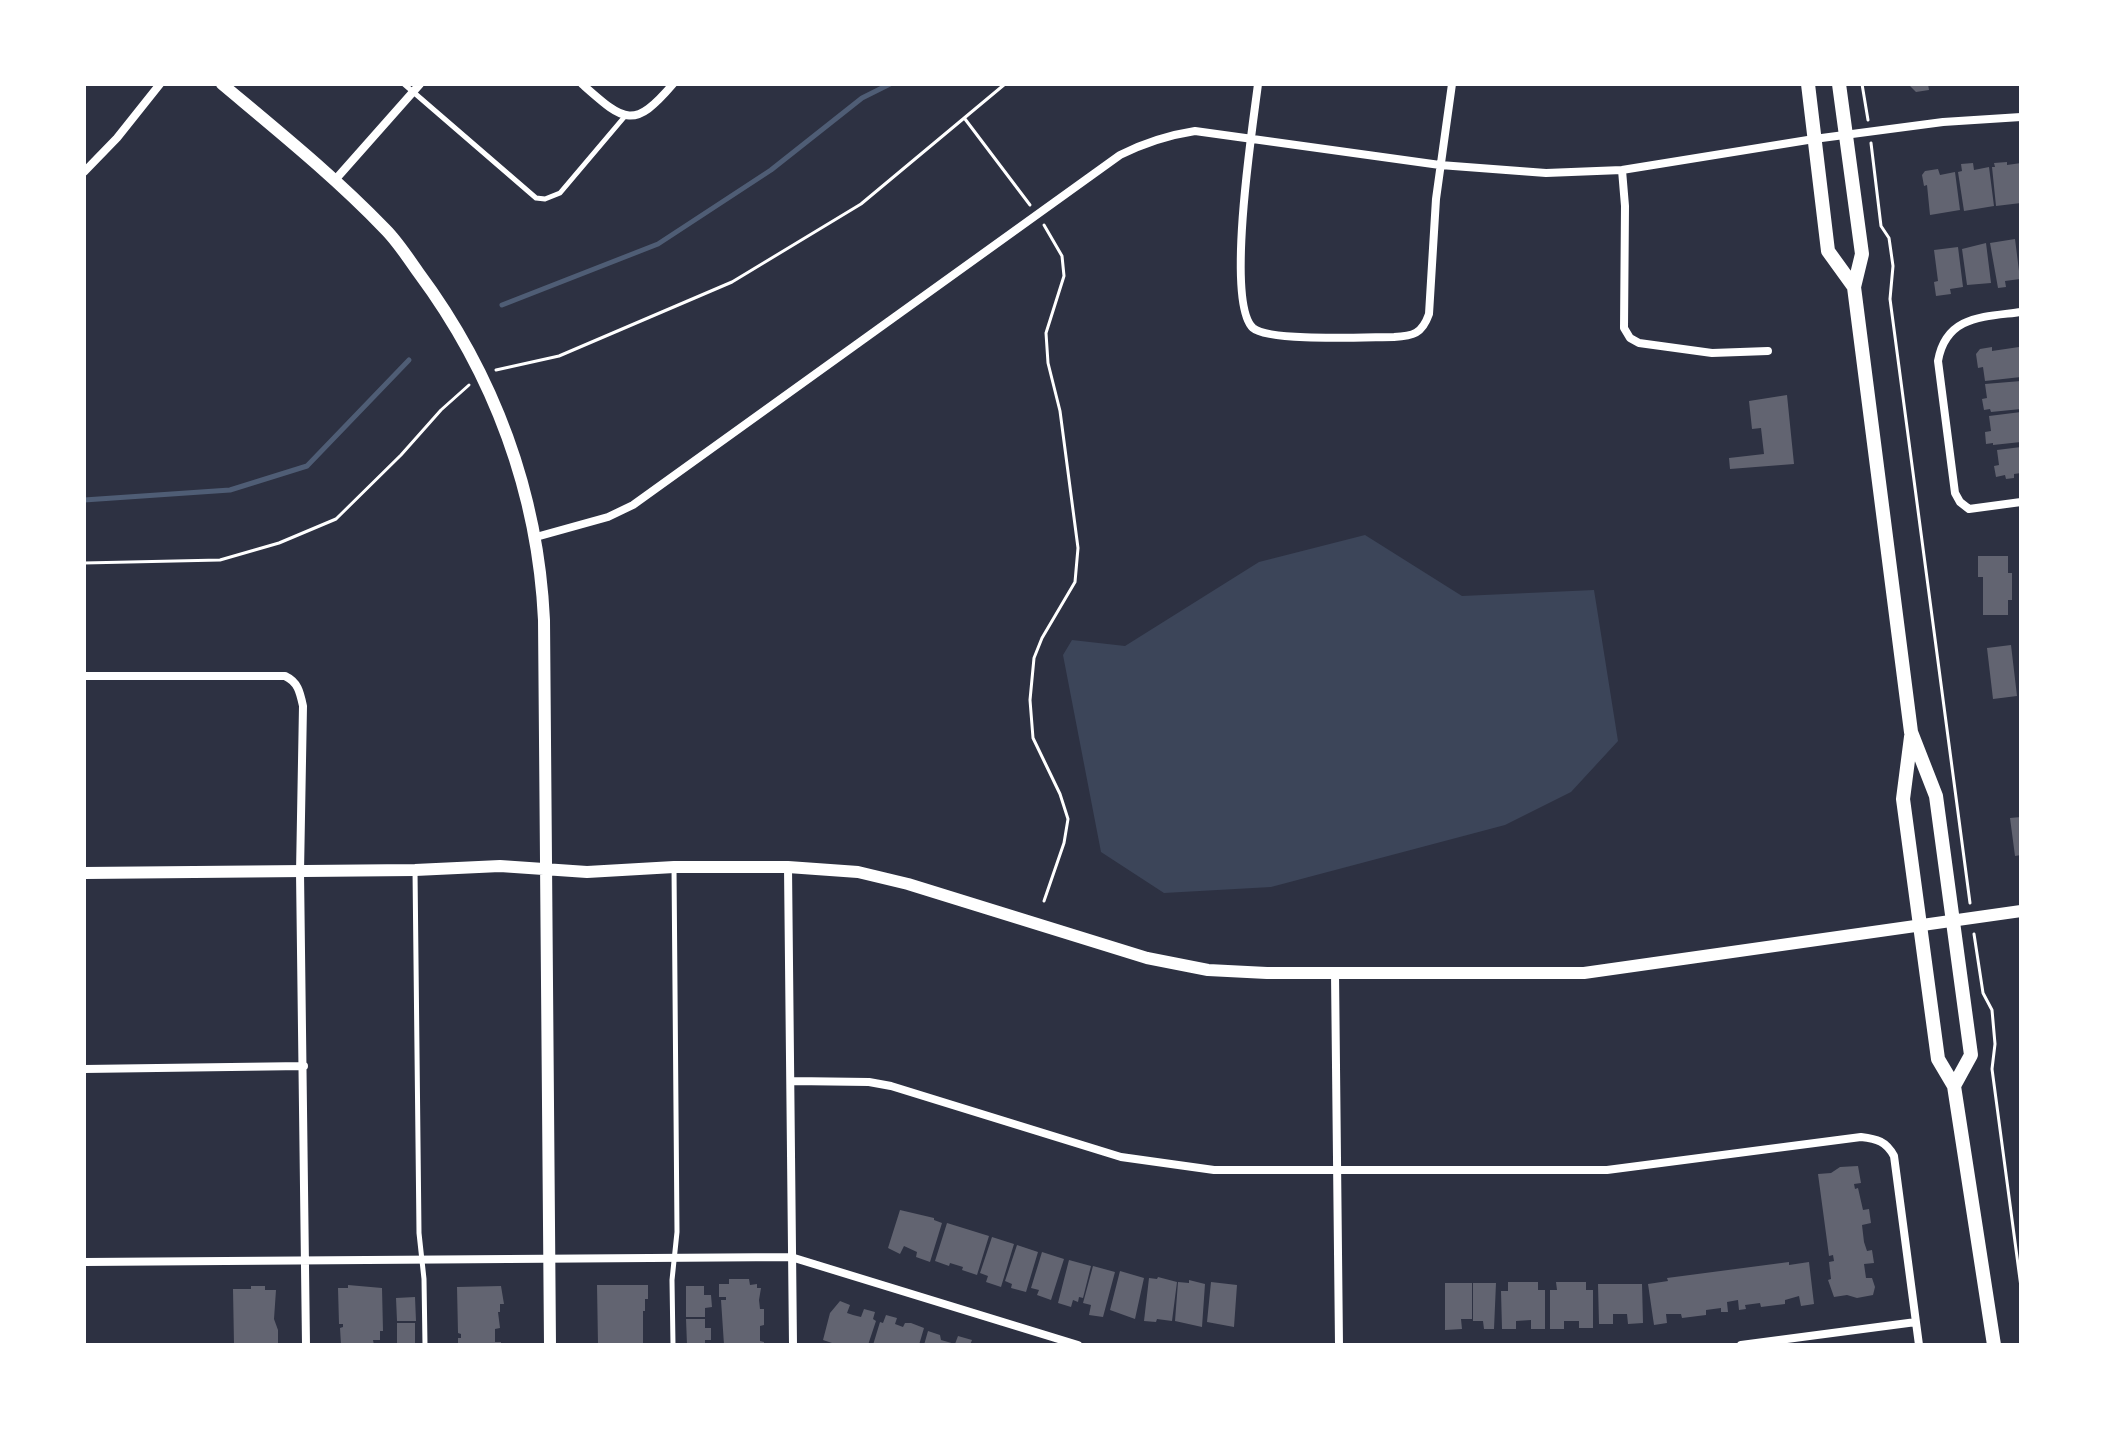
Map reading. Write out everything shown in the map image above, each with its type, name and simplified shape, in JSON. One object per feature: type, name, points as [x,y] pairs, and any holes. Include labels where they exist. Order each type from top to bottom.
[{"type":"main road","points":[[1808,84],[1828,251],[1854,287]]},
{"type":"main road","points":[[1839,84],[1862,254],[1854,287],[1911,732],[1936,796],[1971,1055],[1954,1086]]},
{"type":"main road","points":[[1911,732],[1903,799],[1938,1059],[1954,1086],[1994,1345]]},
{"type":"street","points":[[84,172],[117,138],[160,84]]},
{"type":"street","points":[[222,84],[335,180],[388,231],[458,330],[482,374],[502,419],[523,482],[542,573],[544,620],[550,1345]]},
{"type":"street","points":[[582,84],[614,112],[635,116],[644,113],[673,84]]},
{"type":"street","points":[[1258,84],[1243,211],[1243,306],[1254,328],[1276,336],[1394,337],[1412,336],[1421,331],[1429,314],[1436,199],[1452,84]]},
{"type":"street","points":[[335,180],[416,88]]},
{"type":"street","points":[[536,537],[608,517],[633,505],[1101,168],[1137,146],[1195,131],[1440,165],[1523,173],[1622,170],[1814,139],[1943,122],[2021,117]]},
{"type":"street","points":[[1622,170],[1625,206],[1624,328],[1630,338],[1639,343],[1712,353],[1768,351]]},
{"type":"street","points":[[2021,312],[1969,320],[1957,326],[1943,343],[1938,361],[1955,493],[1960,502],[1969,509],[2021,502]]},
{"type":"street","points":[[84,676],[285,676],[293,679],[299,690],[303,706],[300,872],[306,1345]]},
{"type":"street","points":[[84,873],[300,872],[500,866],[587,872],[674,867],[788,867],[858,872],[908,884],[1147,958],[1208,970],[1335,973],[1584,973],[2021,911]]},
{"type":"street","points":[[788,867],[793,1345]]},
{"type":"street","points":[[1335,973],[1339,1345]]},
{"type":"street","points":[[84,1069],[304,1066]]},
{"type":"street","points":[[792,1081],[869,1082],[891,1086],[1121,1157],[1214,1170],[1338,1172],[1634,1168],[1861,1137],[1879,1139],[1889,1146],[1894,1156],[1919,1345]]},
{"type":"street","points":[[84,1262],[791,1257],[1078,1345]]},
{"type":"street","points":[[1741,1345],[1916,1322]]},
{"type":"lane","points":[[404,84],[416,88],[536,198],[545,199],[560,193],[626,115]]},
{"type":"lane","points":[[673,1345],[677,1216],[674,867]]},
{"type":"lane","points":[[415,870],[419,1233],[423,1260],[425,1345]]},
{"type":"path","points":[[84,563],[220,560],[279,543],[336,519],[401,455],[441,410],[482,374],[559,356],[732,282],[861,204],[1005,84]]},
{"type":"path","points":[[1862,84],[1881,226],[1889,238],[1893,266],[1890,299],[1968,888]]},
{"type":"path","points":[[965,118],[1037,215],[1062,256],[1064,276],[1046,333],[1048,363],[1060,411],[1078,548],[1075,582],[1042,638],[1034,658],[1030,700],[1033,738],[1060,794],[1068,819],[1064,843],[1044,901]]},
{"type":"path","points":[[1977,956],[1983,993],[1992,1010],[1995,1044],[1992,1069],[2021,1287]]},
{"type":"shaded area","points":[[1365,535],[1462,596],[1594,590],[1618,741],[1571,792],[1505,825],[1271,887],[1164,893],[1101,852],[1063,655],[1072,640],[1125,646],[1259,562]]},
{"type":"building","points":[[1908,84],[1928,84],[1929,90],[1916,92]]},
{"type":"building","points":[[2007,162],[2007,165],[2021,163],[2021,203],[1996,206],[1992,167],[1995,167],[1994,163]]},
{"type":"building","points":[[1973,163],[1974,170],[1989,167],[1994,206],[1964,211],[1958,172],[1962,171],[1961,164]]},
{"type":"building","points":[[1938,169],[1940,175],[1955,172],[1960,210],[1930,215],[1927,185],[1924,186],[1922,175],[1925,171]]},
{"type":"building","points":[[2015,239],[2020,279],[2005,281],[2006,287],[1998,288],[1990,243]]},
{"type":"building","points":[[1986,243],[1991,283],[1967,285],[1962,249]]},
{"type":"building","points":[[1958,247],[1963,287],[1950,289],[1951,294],[1936,296],[1934,282],[1938,281],[1934,250]]},
{"type":"building","points":[[1992,347],[1992,351],[2019,347],[2021,377],[1985,381],[1983,367],[1978,368],[1976,354],[1980,349]]},
{"type":"building","points":[[2021,381],[2021,409],[1984,410],[1982,399],[1987,398],[1985,384]]},
{"type":"building","points":[[1787,395],[1794,464],[1730,469],[1729,458],[1764,454],[1761,428],[1752,429],[1749,401]]},
{"type":"building","points":[[2021,412],[2021,442],[1986,444],[1985,432],[1991,431],[1989,416]]},
{"type":"building","points":[[2021,447],[2021,473],[2014,474],[2014,478],[2006,479],[2005,475],[1996,477],[1994,466],[1999,465],[1997,450]]},
{"type":"building","points":[[1978,556],[2008,556],[2008,573],[2012,573],[2012,600],[2008,600],[2008,615],[1983,615],[1983,577],[1978,577]]},
{"type":"building","points":[[2011,645],[2017,696],[1993,699],[1987,648]]},
{"type":"building","points":[[2021,817],[2021,855],[2015,856],[2010,818]]},
{"type":"building","points":[[1858,1166],[1861,1183],[1854,1184],[1855,1189],[1858,1188],[1863,1210],[1869,1209],[1871,1223],[1862,1225],[1864,1242],[1867,1251],[1872,1250],[1874,1263],[1864,1264],[1866,1278],[1872,1278],[1875,1287],[1873,1295],[1834,1297],[1828,1280],[1831,1279],[1829,1262],[1834,1261],[1833,1255],[1829,1256],[1818,1174],[1831,1173],[1840,1167]]},
{"type":"building","points":[[900,1210],[934,1218],[942,1223],[930,1262],[916,1257],[917,1252],[904,1246],[900,1254],[888,1248]]},
{"type":"building","points":[[947,1223],[989,1236],[977,1275],[962,1270],[963,1267],[935,1261]]},
{"type":"building","points":[[992,1237],[1014,1244],[1001,1287],[986,1282],[988,1276],[980,1273]]},
{"type":"building","points":[[1017,1245],[1038,1252],[1026,1292],[1011,1288],[1012,1284],[1005,1281]]},
{"type":"building","points":[[1042,1252],[1064,1259],[1051,1300],[1037,1295],[1039,1290],[1031,1288]]},
{"type":"building","points":[[1069,1260],[1091,1266],[1083,1298],[1079,1297],[1078,1302],[1073,1300],[1071,1307],[1058,1303]]},
{"type":"building","points":[[1789,1262],[1789,1265],[1809,1262],[1814,1304],[1801,1306],[1799,1296],[1785,1300],[1785,1304],[1761,1307],[1760,1303],[1745,1305],[1746,1309],[1739,1310],[1738,1300],[1727,1302],[1728,1312],[1721,1312],[1721,1308],[1706,1310],[1706,1315],[1682,1318],[1681,1314],[1666,1314],[1667,1323],[1654,1325],[1648,1284],[1668,1281],[1667,1278]]},
{"type":"building","points":[[1093,1266],[1115,1272],[1103,1317],[1089,1315],[1091,1305],[1083,1303]]},
{"type":"building","points":[[1120,1271],[1144,1278],[1135,1319],[1110,1310]]},
{"type":"building","points":[[1149,1278],[1177,1282],[1172,1321],[1144,1321]]},
{"type":"building","points":[[729,1279],[749,1279],[750,1285],[757,1284],[757,1288],[761,1288],[759,1300],[760,1309],[764,1309],[764,1325],[760,1326],[760,1341],[764,1345],[724,1345],[721,1300],[726,1300],[726,1297],[719,1297],[719,1284],[729,1284]]},
{"type":"building","points":[[1189,1280],[1205,1284],[1202,1327],[1175,1321],[1178,1282],[1189,1283]]},
{"type":"building","points":[[1211,1282],[1237,1285],[1234,1327],[1207,1322]]},
{"type":"building","points":[[1508,1282],[1538,1282],[1538,1290],[1545,1290],[1545,1329],[1531,1329],[1531,1320],[1516,1321],[1516,1329],[1502,1329],[1501,1291],[1508,1291]]},
{"type":"building","points":[[1556,1282],[1586,1282],[1586,1290],[1593,1290],[1593,1328],[1579,1328],[1579,1321],[1564,1321],[1564,1329],[1550,1329],[1550,1290],[1557,1290]]},
{"type":"building","points":[[1445,1283],[1472,1283],[1472,1319],[1461,1319],[1462,1329],[1445,1330]]},
{"type":"building","points":[[1473,1283],[1496,1283],[1494,1329],[1484,1329],[1483,1321],[1473,1321]]},
{"type":"building","points":[[1598,1284],[1642,1284],[1643,1323],[1628,1324],[1627,1314],[1613,1314],[1613,1324],[1599,1324]]},
{"type":"building","points":[[348,1285],[382,1288],[383,1331],[380,1331],[380,1340],[373,1340],[374,1345],[341,1345],[340,1328],[343,1324],[339,1324],[338,1288],[348,1288]]},
{"type":"building","points":[[597,1285],[648,1285],[648,1299],[645,1299],[643,1311],[643,1345],[598,1345]]},
{"type":"building","points":[[251,1286],[276,1290],[274,1319],[278,1344],[234,1345],[233,1289],[251,1289]]},
{"type":"building","points":[[501,1286],[504,1304],[500,1304],[498,1312],[500,1328],[495,1329],[495,1342],[501,1342],[501,1345],[458,1345],[461,1334],[458,1333],[457,1287]]},
{"type":"building","points":[[686,1286],[704,1286],[704,1295],[711,1295],[712,1307],[705,1308],[705,1317],[686,1317]]},
{"type":"building","points":[[415,1297],[416,1321],[397,1321],[396,1298]]},
{"type":"building","points":[[840,1301],[850,1305],[847,1313],[853,1315],[861,1317],[864,1309],[875,1312],[873,1319],[876,1321],[868,1345],[838,1345],[823,1340],[830,1313]]},
{"type":"building","points":[[886,1315],[897,1318],[895,1324],[903,1327],[905,1323],[911,1323],[924,1328],[919,1345],[873,1345],[880,1322],[883,1323]]},
{"type":"building","points":[[686,1319],[705,1319],[705,1328],[711,1328],[711,1340],[705,1340],[705,1345],[687,1345]]},
{"type":"building","points":[[397,1323],[415,1323],[415,1345],[397,1345]]},
{"type":"building","points":[[928,1331],[940,1335],[941,1340],[955,1344],[958,1336],[972,1340],[970,1345],[924,1345]]},
{"type":"waterway","points":[[502,305],[658,244],[771,170],[862,98],[890,84]]},
{"type":"waterway","points":[[84,500],[230,490],[307,466],[409,360]]}]
